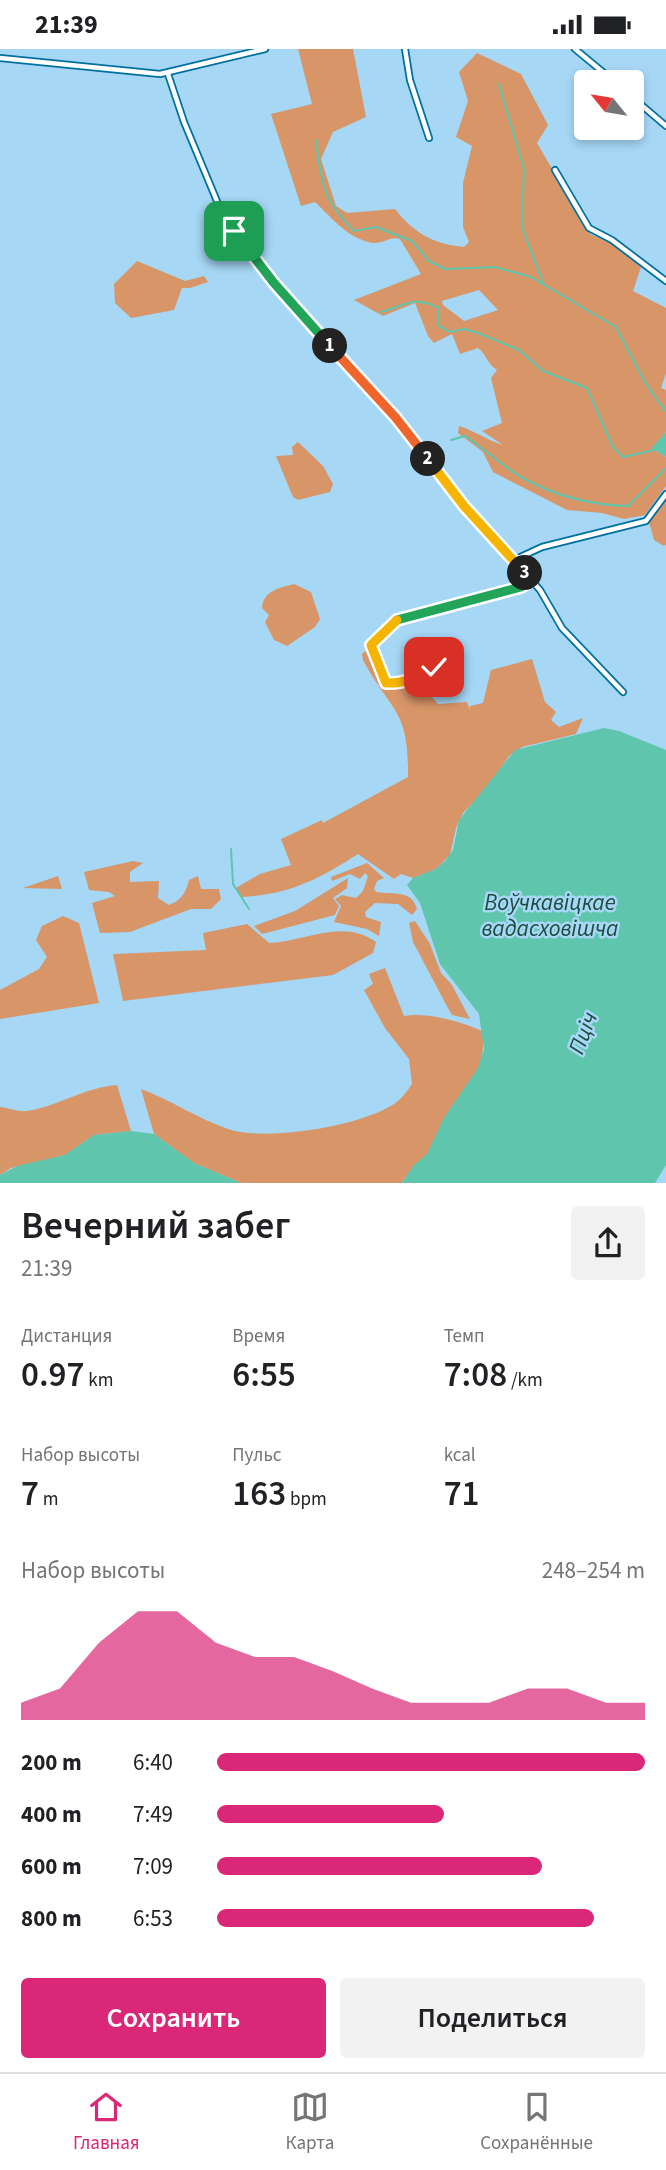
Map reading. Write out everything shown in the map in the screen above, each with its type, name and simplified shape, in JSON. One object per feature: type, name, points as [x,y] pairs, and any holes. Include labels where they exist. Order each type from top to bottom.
[{"type":"street","points":[[0,58],[168,74],[265,49]]},
{"type":"street","points":[[405,49],[410,80],[429,138]]},
{"type":"street","points":[[575,49],[600,70]]},
{"type":"street","points":[[168,74],[219,206],[234,231],[274,283],[396,418],[464,506],[514,560],[562,628],[623,692]]},
{"type":"street","points":[[644,107],[666,126]]},
{"type":"street","points":[[555,170],[589,228],[612,240],[666,281]]},
{"type":"street","points":[[514,560],[542,547],[646,521],[666,494]]},
{"type":"street","points":[[457,660],[434,667],[428,673],[386,683],[371,645],[399,618],[521,587],[531,581]]},
{"type":"shaded area","points":[[298,49],[353,49],[366,117],[333,132],[321,159],[336,206],[347,213],[395,209],[409,225],[425,236],[464,247],[469,242],[463,227],[463,183],[472,146],[456,137],[468,101],[459,72],[477,53],[521,74],[548,125],[537,143],[590,234],[611,243],[641,267],[633,291],[666,308],[666,373],[661,388],[666,390],[666,432],[652,448],[666,457],[666,486],[645,515],[624,519],[602,513],[567,510],[493,472],[483,452],[458,433],[459,426],[503,445],[482,431],[502,423],[491,378],[497,370],[478,348],[460,354],[452,334],[434,343],[428,336],[415,303],[383,316],[354,300],[421,274],[400,239],[377,243],[364,241],[341,227],[315,202],[301,206],[271,114],[312,104]],"holes":[[[479,290],[498,310],[464,321],[443,305],[442,301]]]},
{"type":"shaded area","points":[[137,261],[185,281],[204,276],[208,282],[182,288],[174,310],[131,318],[115,303],[114,284]]},
{"type":"shaded area","points":[[298,442],[323,466],[333,484],[330,492],[298,500],[293,497],[276,456],[293,455],[292,447]]},
{"type":"shaded area","points":[[666,497],[664,546],[654,540],[649,522]]},
{"type":"shaded area","points":[[294,584],[311,592],[320,619],[315,627],[287,646],[274,640],[265,622],[269,615],[262,608],[269,594]]},
{"type":"shaded area","points":[[369,648],[378,678],[385,687],[411,680],[413,686],[429,694],[438,704],[467,702],[470,710],[470,706],[483,703],[491,670],[532,659],[545,702],[556,712],[551,720],[559,727],[583,718],[576,734],[522,747],[509,756],[485,791],[463,813],[456,828],[450,855],[436,869],[413,878],[401,874],[394,879],[358,854],[303,884],[275,893],[241,897],[236,888],[260,874],[291,865],[281,839],[322,820],[323,823],[408,777],[408,754],[402,724],[363,660],[362,654]]},
{"type":"shaded area","points":[[133,861],[143,863],[130,872],[130,882],[159,881],[158,898],[169,905],[183,895],[189,880],[198,876],[201,889],[219,889],[221,899],[211,909],[191,909],[130,932],[100,933],[92,903],[115,896],[109,892],[89,890],[84,872]]},
{"type":"shaded area","points":[[367,863],[384,878],[377,881],[374,889],[376,892],[401,894],[411,898],[417,909],[412,915],[398,904],[375,903],[365,912],[366,917],[381,922],[379,936],[367,929],[334,922],[341,906],[335,899],[342,895],[356,898],[363,891],[368,876],[365,873],[360,879],[350,874],[332,881],[331,877]]},
{"type":"shaded area","points":[[58,876],[62,889],[23,888]]},
{"type":"shaded area","points":[[348,878],[347,888],[333,898],[339,906],[335,915],[262,934],[254,926],[295,911]]},
{"type":"shaded area","points":[[63,916],[79,923],[99,1003],[0,1019],[0,990],[39,969],[47,957],[36,940],[42,926]]},
{"type":"shaded area","points":[[415,921],[430,944],[441,973],[452,985],[470,1019],[452,1015],[449,1010],[413,942],[409,923]]},
{"type":"shaded area","points":[[247,924],[269,943],[337,931],[363,935],[376,942],[373,953],[333,975],[123,1001],[113,954],[206,950],[203,933]]},
{"type":"shaded area","points":[[385,968],[404,1016],[443,1018],[482,1031],[482,1058],[478,1068],[444,1119],[430,1150],[402,1183],[241,1183],[194,1163],[154,1134],[141,1089],[206,1120],[245,1133],[313,1130],[359,1119],[397,1102],[412,1084],[409,1059],[385,1028],[364,990],[373,984],[369,974]]},
{"type":"shaded area","points":[[117,1085],[131,1131],[94,1135],[65,1155],[11,1168],[0,1175],[0,1107],[27,1111]]},
{"type":"water","points":[[666,432],[666,457],[652,448]]},
{"type":"water","name":"Воўчкавіцкае вадасховішча","points":[[604,728],[619,731],[666,750],[666,1165],[655,1183],[402,1183],[413,1166],[427,1154],[444,1118],[478,1068],[484,1049],[479,1014],[440,964],[420,903],[407,885],[413,878],[436,869],[446,860],[453,850],[459,820],[515,750]]},
{"type":"water","points":[[131,1131],[154,1134],[194,1163],[241,1183],[0,1183],[0,1175],[17,1166],[65,1155],[94,1135]]},
{"type":"waterway","points":[[499,84],[524,169],[522,227],[544,285]]},
{"type":"waterway","points":[[316,140],[325,190],[335,209],[354,231],[376,227],[412,241],[429,261],[445,269],[495,267],[531,277],[616,327],[646,384],[666,412]]},
{"type":"waterway","points":[[381,312],[416,302],[439,308],[439,326],[450,332],[464,329],[481,334],[519,350],[543,371],[587,388],[613,447],[623,457],[654,450]]},
{"type":"waterway","points":[[451,440],[465,436],[523,478],[561,495],[601,504],[628,506],[666,468]]},
{"type":"waterway","points":[[231,849],[233,884],[249,909]]},
{"type":"route","points":[[234,231],[274,283],[396,418],[464,506],[531,581],[521,587],[399,618],[371,645],[386,683],[428,673],[434,667]]},
{"type":"water label","name":"Пціч","points":[[583,1033]]}]
